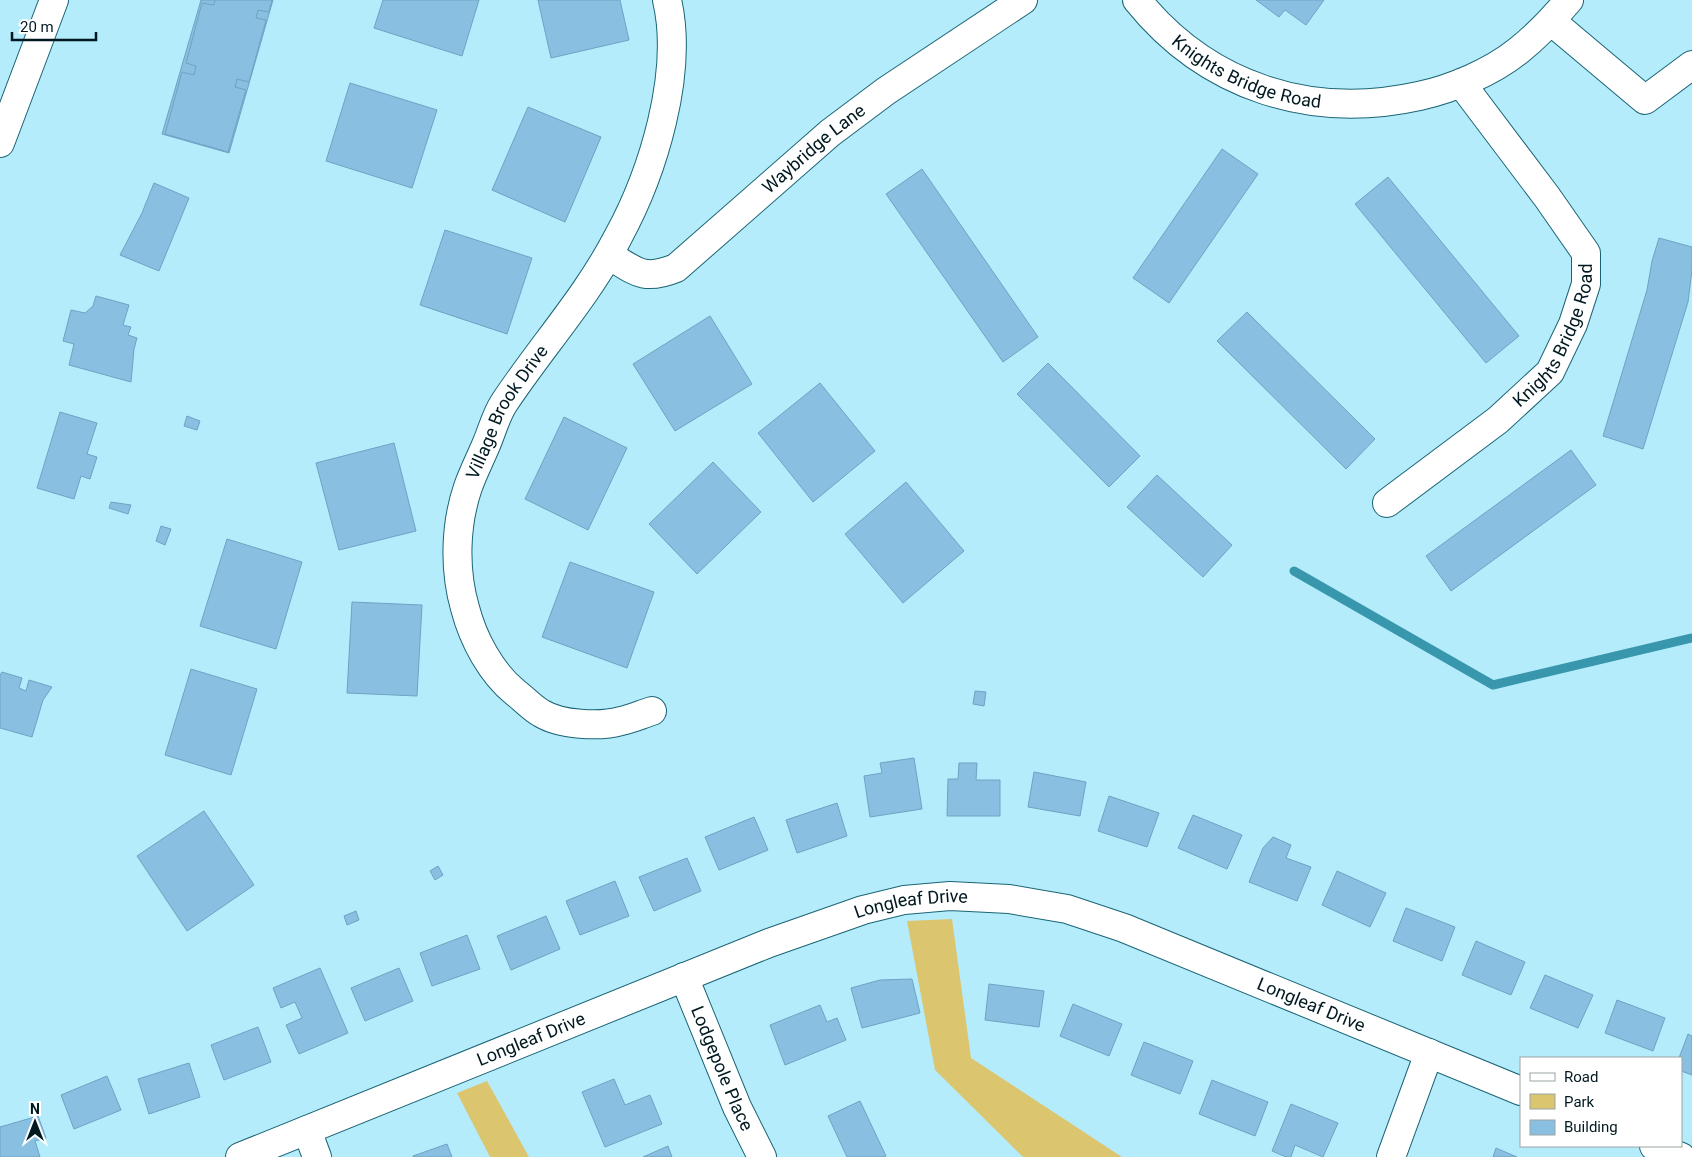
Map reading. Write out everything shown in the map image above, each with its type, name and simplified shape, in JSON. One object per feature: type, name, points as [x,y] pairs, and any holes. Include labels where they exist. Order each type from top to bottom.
[{"type":"street","points":[[0,142],[54,0]]},
{"type":"street","name":"Village Brook Drive","points":[[652,711],[621,722],[605,724],[573,723],[542,714],[512,690],[487,660],[470,626],[460,591],[458,570],[459,529],[468,488],[502,406],[587,288],[608,255],[620,235],[645,178],[662,118],[670,75],[672,32],[667,0]]},
{"type":"street","name":"Waybridge Lane","points":[[608,255],[632,270],[650,275],[676,268],[830,133],[886,91],[1023,0]]},
{"type":"street","name":"Knights Bridge Road","points":[[1137,0],[1150,16],[1184,48],[1223,73],[1265,91],[1310,101],[1345,105],[1393,102],[1439,92],[1462,83],[1518,51],[1551,21],[1569,0]]},
{"type":"street","points":[[1551,21],[1645,100],[1692,65]]},
{"type":"street","name":"Knights Bridge Road","points":[[1387,503],[1498,420],[1550,372],[1573,324],[1586,284],[1586,253],[1462,83]]},
{"type":"street","name":"Longleaf Drive","points":[[240,1157],[769,943],[864,910],[904,900],[950,896],[1009,899],[1067,909],[1124,928],[1520,1091]]},
{"type":"street","name":"Lodgepole Place","points":[[684,978],[737,1107],[762,1157]]},
{"type":"street","points":[[1391,1157],[1429,1053]]},
{"type":"street","points":[[307,1130],[317,1157]]},
{"type":"street","points":[[1656,1147],[1681,1157]]},
{"type":"green space","points":[[952,919],[971,1058],[1122,1157],[1023,1157],[935,1070],[907,921]]},
{"type":"green space","points":[[487,1081],[529,1157],[490,1157],[457,1093]]},
{"type":"building","points":[[201,0],[273,0],[229,153],[162,134]]},
{"type":"building","points":[[215,0],[272,0],[269,12],[258,10],[256,18],[266,20],[249,82],[237,79],[235,87],[246,90],[228,152],[165,134],[182,72],[194,75],[196,66],[186,63],[202,3],[214,5]]},
{"type":"building","points":[[383,0],[479,0],[462,56],[374,28]]},
{"type":"building","points":[[538,0],[620,0],[629,40],[551,58]]},
{"type":"building","points":[[1256,0],[1324,0],[1306,25],[1285,10],[1279,17]]},
{"type":"building","points":[[350,83],[437,110],[412,188],[326,161]]},
{"type":"building","points":[[528,107],[601,137],[565,222],[492,190]]},
{"type":"building","points":[[1222,149],[1258,174],[1169,303],[1133,278]]},
{"type":"building","points":[[922,169],[1038,337],[1003,362],[886,194]]},
{"type":"building","points":[[1388,177],[1519,336],[1486,363],[1355,204]]},
{"type":"building","points":[[154,183],[189,198],[159,271],[120,255],[142,213]]},
{"type":"building","points":[[445,230],[532,258],[507,334],[420,305]]},
{"type":"building","points":[[1659,238],[1692,247],[1692,270],[1688,302],[1643,449],[1603,436],[1647,290],[1652,261]]},
{"type":"building","points":[[96,296],[129,305],[123,325],[131,327],[128,335],[137,338],[131,382],[69,365],[74,344],[63,341],[71,310],[85,313],[93,306]]},
{"type":"building","points":[[1247,312],[1375,439],[1346,469],[1217,341]]},
{"type":"building","points":[[710,316],[752,384],[675,431],[633,364]]},
{"type":"building","points":[[1048,363],[1140,456],[1109,487],[1017,394]]},
{"type":"building","points":[[820,383],[875,451],[813,502],[758,433]]},
{"type":"building","points":[[60,412],[97,423],[87,454],[97,457],[90,479],[81,476],[74,499],[37,488]]},
{"type":"building","points":[[187,416],[200,421],[197,430],[184,426]]},
{"type":"building","points":[[564,417],[627,448],[588,530],[525,499]]},
{"type":"building","points":[[394,443],[416,531],[339,550],[316,463]]},
{"type":"building","points":[[1571,450],[1596,485],[1451,591],[1426,556]]},
{"type":"building","points":[[713,462],[761,512],[697,574],[649,524]]},
{"type":"building","points":[[1157,475],[1232,545],[1203,577],[1127,507]]},
{"type":"building","points":[[906,482],[964,551],[903,603],[845,534]]},
{"type":"building","points":[[111,502],[131,505],[128,514],[109,508]]},
{"type":"building","points":[[161,526],[171,529],[165,545],[156,541]]},
{"type":"building","points":[[227,539],[302,562],[276,649],[200,626]]},
{"type":"building","points":[[570,562],[654,592],[627,668],[542,637]]},
{"type":"building","points":[[352,602],[422,605],[417,696],[347,693]]},
{"type":"building","points":[[191,669],[257,689],[231,775],[165,755]]},
{"type":"building","points":[[2,672],[22,678],[19,688],[26,691],[29,680],[52,687],[43,700],[32,737],[0,728],[0,675]]},
{"type":"building","points":[[975,691],[986,692],[984,706],[973,704]]},
{"type":"building","points":[[914,758],[922,809],[870,817],[864,776],[882,773],[880,763]]},
{"type":"building","points":[[959,763],[977,763],[976,780],[1000,780],[1000,816],[947,816],[948,779],[958,779]]},
{"type":"building","points":[[1034,772],[1086,782],[1080,816],[1028,807]]},
{"type":"building","points":[[1109,796],[1159,813],[1147,847],[1098,831]]},
{"type":"building","points":[[837,803],[847,836],[797,853],[786,820]]},
{"type":"building","points":[[204,811],[254,885],[187,931],[137,856]]},
{"type":"building","points":[[1193,815],[1242,835],[1227,869],[1178,848]]},
{"type":"building","points":[[754,817],[768,850],[719,870],[705,837]]},
{"type":"building","points":[[1273,837],[1291,845],[1286,858],[1311,867],[1297,901],[1249,882],[1263,848]]},
{"type":"building","points":[[687,858],[701,891],[654,911],[639,877]]},
{"type":"building","points":[[438,866],[443,875],[435,880],[430,871]]},
{"type":"building","points":[[1337,871],[1386,893],[1370,927],[1322,905]]},
{"type":"building","points":[[615,881],[629,916],[580,935],[566,901]]},
{"type":"building","points":[[1406,908],[1455,927],[1442,961],[1393,941]]},
{"type":"building","points":[[356,911],[359,920],[347,925],[344,916]]},
{"type":"building","points":[[546,916],[560,949],[511,970],[497,936]]},
{"type":"building","points":[[467,935],[480,969],[432,986],[420,953]]},
{"type":"building","points":[[1476,941],[1525,962],[1511,995],[1462,975]]},
{"type":"building","points":[[320,968],[348,1033],[299,1054],[286,1025],[302,1018],[295,1002],[281,1008],[273,988]]},
{"type":"building","points":[[399,968],[413,1001],[365,1021],[351,988]]},
{"type":"building","points":[[1545,975],[1593,995],[1578,1028],[1530,1008]]},
{"type":"building","points":[[912,979],[920,1013],[862,1028],[851,988],[880,980]]},
{"type":"building","points":[[989,984],[1044,991],[1039,1027],[985,1020]]},
{"type":"building","points":[[1617,1000],[1665,1018],[1653,1051],[1605,1033]]},
{"type":"building","points":[[1073,1004],[1122,1024],[1109,1056],[1060,1036]]},
{"type":"building","points":[[820,1005],[827,1022],[837,1018],[846,1040],[785,1065],[770,1025]]},
{"type":"building","points":[[258,1027],[271,1062],[224,1080],[211,1045]]},
{"type":"building","points":[[1688,1034],[1692,1036],[1692,1075],[1682,1071],[1682,1057],[1679,1057]]},
{"type":"building","points":[[1144,1042],[1193,1061],[1180,1094],[1131,1075]]},
{"type":"building","points":[[189,1063],[200,1097],[149,1114],[138,1079]]},
{"type":"building","points":[[107,1076],[121,1110],[74,1129],[61,1095]]},
{"type":"building","points":[[614,1079],[625,1105],[650,1095],[662,1124],[605,1147],[582,1092]]},
{"type":"building","points":[[1212,1080],[1268,1102],[1255,1136],[1199,1114]]},
{"type":"building","points":[[860,1101],[886,1156],[884,1157],[847,1157],[828,1116]]},
{"type":"building","points":[[1291,1104],[1338,1123],[1323,1157],[1295,1145],[1291,1157],[1286,1157],[1272,1151]]},
{"type":"building","points":[[38,1116],[46,1138],[35,1141],[40,1157],[0,1157],[0,1127]]},
{"type":"building","points":[[447,1144],[452,1157],[413,1157],[413,1156]]},
{"type":"building","points":[[668,1146],[672,1157],[643,1157]]},
{"type":"building","points":[[1496,1148],[1517,1157],[1493,1157]]},
{"type":"waterway","points":[[1294,571],[1493,685],[1692,638]]}]
